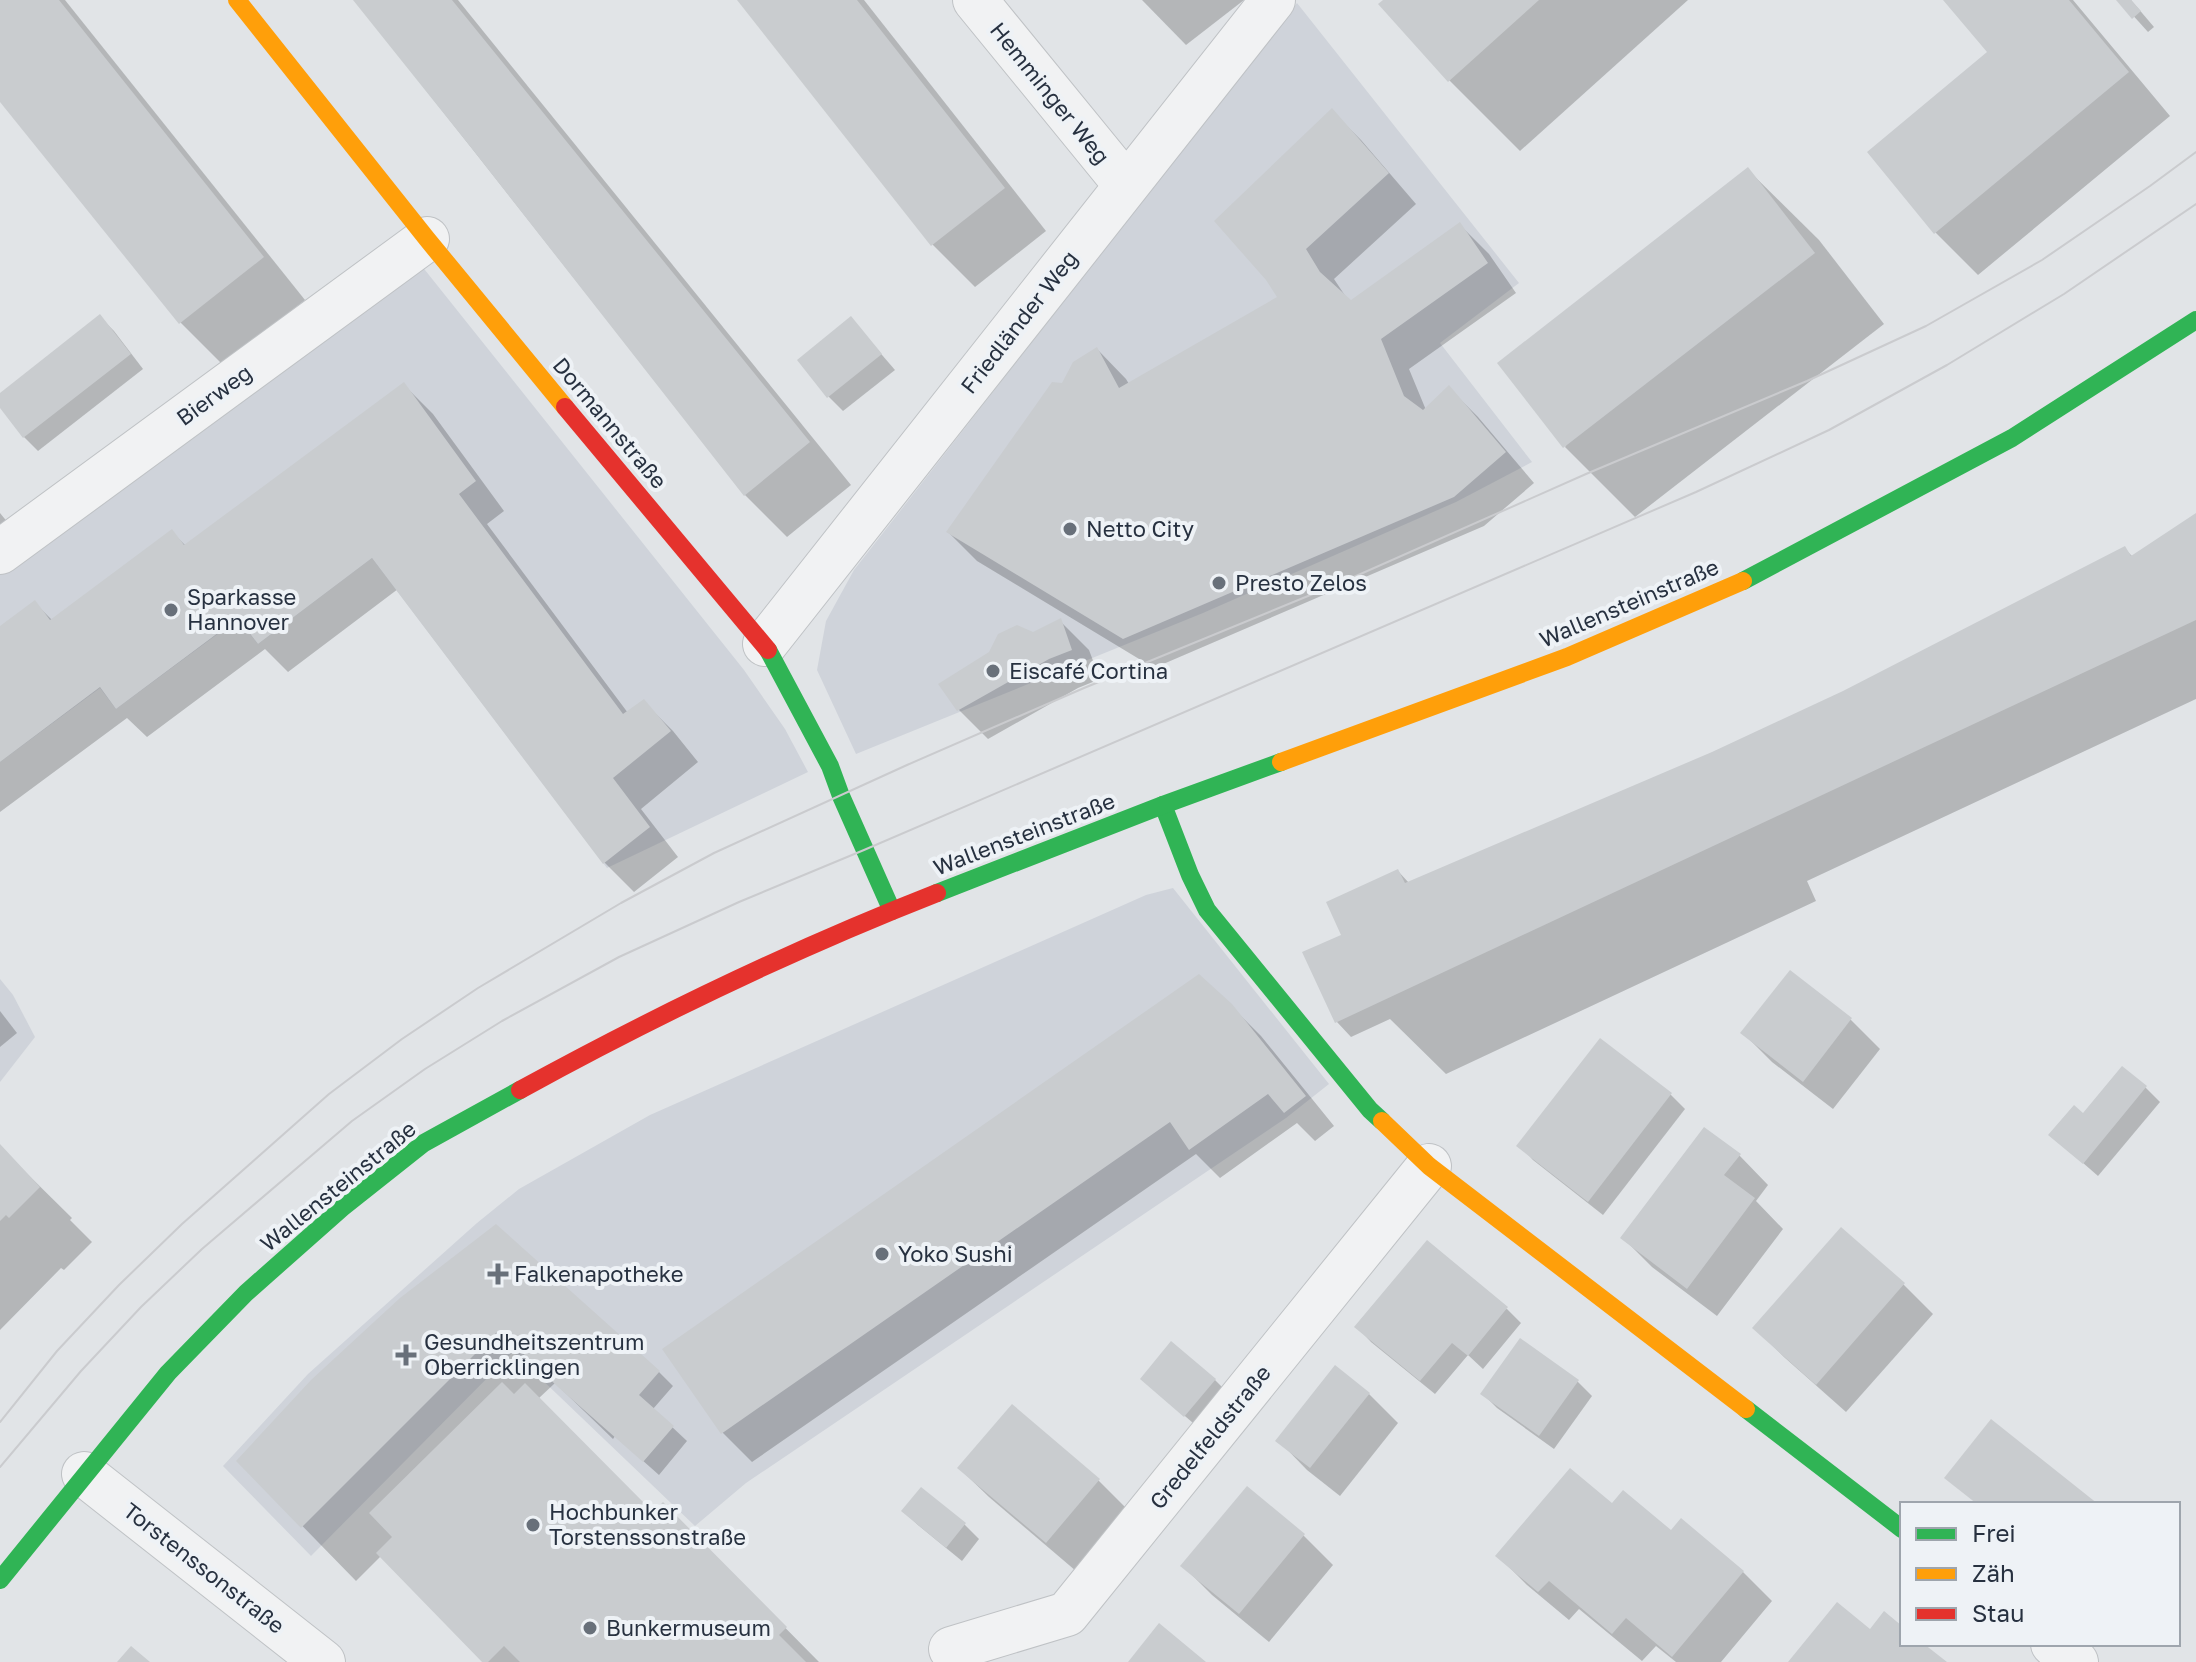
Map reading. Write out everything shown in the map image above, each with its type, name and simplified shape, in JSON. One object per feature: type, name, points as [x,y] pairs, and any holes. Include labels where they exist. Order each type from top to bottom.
[{"type":"street","name":"Dormannstraße","points":[[237,0],[427,239],[765,644],[830,766],[892,911]]},
{"type":"street","name":"Hemminger Weg","points":[[975,0],[1126,185]]},
{"type":"street","name":"Friedländer Weg","points":[[765,644],[1273,0]]},
{"type":"street","name":"Bierweg","points":[[0,552],[427,239]]},
{"type":"street","name":"Wallensteinstraße","points":[[0,1580],[168,1373],[246,1293],[342,1208],[424,1143],[615,1038],[768,965],[892,911],[1163,805],[1567,657],[1740,583],[2012,438],[2196,320]]},
{"type":"street","points":[[1163,805],[1207,910],[1370,1110],[1429,1166],[1900,1527]]},
{"type":"street","name":"Gredelfeldstraße","points":[[951,1649],[1067,1614],[1429,1166]]},
{"type":"street","name":"Torstenssonstraße","points":[[84,1474],[323,1662]]},
{"type":"street","points":[[2056,1646],[2076,1662]]},
{"type":"shaded area","points":[[1297,3],[1519,283],[1440,343],[1532,462],[1456,502],[1203,613],[856,754],[817,670],[826,621],[854,570]]},
{"type":"shaded area","points":[[417,260],[744,670],[785,729],[808,772],[607,868],[372,558],[258,644],[238,619],[116,709],[100,688],[0,762],[0,569]]},
{"type":"shaded area","points":[[1173,888],[1329,1084],[1286,1118],[746,1483],[695,1526],[513,1352],[311,1556],[223,1466],[308,1374],[519,1189],[650,1115],[1146,895]]},
{"type":"shaded area","points":[[0,979],[13,995],[35,1037],[0,1082]]},
{"type":"building","points":[[0,0],[59,0],[264,257],[179,324],[0,102]]},
{"type":"building","points":[[353,0],[452,0],[810,442],[744,496]]},
{"type":"building","points":[[737,0],[857,0],[1005,188],[931,246]]},
{"type":"building","points":[[1383,0],[1539,0],[1448,82],[1378,4]]},
{"type":"building","points":[[1943,0],[2069,0],[2129,72],[1934,234],[1867,152],[1987,52]]},
{"type":"building","points":[[2116,0],[2131,0],[2141,11],[2132,19]]},
{"type":"building","points":[[1332,108],[1389,173],[1306,249],[1320,272],[1351,300],[1460,222],[1488,263],[1381,339],[1404,396],[1423,410],[1449,385],[1506,452],[1454,497],[1123,639],[946,532],[1052,382],[1062,383],[1073,362],[1097,347],[1119,388],[1277,297],[1214,221]]},
{"type":"building","points":[[1748,167],[1815,253],[1563,448],[1497,363]]},
{"type":"building","points":[[100,314],[131,354],[23,438],[0,408],[0,393]]},
{"type":"building","points":[[851,316],[882,354],[827,398],[797,360]]},
{"type":"building","points":[[404,382],[476,481],[459,494],[623,714],[644,699],[671,731],[613,778],[650,827],[603,864],[372,558],[258,644],[238,618],[116,709],[100,687],[0,762],[0,626],[35,600],[50,620],[172,529],[184,545]]},
{"type":"building","points":[[2196,513],[2196,620],[1335,1023],[1302,952],[1341,935],[1326,902],[1398,869],[1405,883],[1712,752],[1843,691],[2125,546],[2131,556]]},
{"type":"building","name":"Eiscafé Cortina","points":[[1061,618],[1072,650],[1049,659],[957,711],[938,684],[989,652],[998,634],[1017,625],[1033,632]]},
{"type":"building","points":[[1790,970],[1852,1018],[1803,1082],[1740,1033]]},
{"type":"building","points":[[1199,974],[1232,1004],[1306,1096],[1284,1113],[1268,1094],[1189,1150],[1170,1122],[721,1434],[662,1349]]},
{"type":"building","points":[[1600,1038],[1672,1093],[1588,1202],[1516,1146]]},
{"type":"building","points":[[2122,1066],[2147,1086],[2083,1164],[2048,1135],[2074,1105],[2083,1113]]},
{"type":"building","points":[[1704,1127],[1741,1154],[1724,1175],[1755,1198],[1687,1289],[1620,1238]]},
{"type":"building","points":[[0,1144],[40,1187],[9,1218],[6,1215],[0,1221]]},
{"type":"building","name":"Gesundheitszentrum Oberricklingen","points":[[496,1224],[660,1371],[639,1395],[674,1426],[643,1462],[499,1330],[301,1528],[236,1461],[311,1380],[400,1298]]},
{"type":"building","points":[[1841,1227],[1905,1283],[1816,1385],[1752,1328]]},
{"type":"building","points":[[1427,1240],[1508,1307],[1468,1356],[1452,1343],[1420,1381],[1354,1327]]},
{"type":"building","points":[[1520,1338],[1579,1380],[1539,1436],[1480,1394]]},
{"type":"building","points":[[1171,1341],[1216,1379],[1184,1417],[1140,1379]]},
{"type":"building","points":[[1335,1365],[1370,1393],[1310,1468],[1275,1441]]},
{"type":"building","name":"Hochbunker Torstenssonstraße","points":[[502,1382],[514,1394],[525,1383],[653,1512],[663,1502],[787,1627],[779,1635],[806,1662],[520,1662],[504,1646],[488,1662],[482,1662],[376,1553],[392,1537],[369,1513]]},
{"type":"building","points":[[1012,1404],[1100,1479],[1046,1543],[957,1468]]},
{"type":"building","points":[[1991,1419],[2095,1502],[1974,1502],[1944,1478]]},
{"type":"building","points":[[1570,1468],[1612,1503],[1623,1490],[1671,1530],[1681,1518],[1744,1571],[1672,1657],[1626,1618],[1612,1634],[1549,1581],[1538,1592],[1495,1556]]},
{"type":"building","points":[[1247,1486],[1305,1534],[1239,1614],[1180,1566]]},
{"type":"building","points":[[921,1487],[966,1523],[946,1548],[901,1511]]},
{"type":"building","points":[[1837,1602],[1870,1629],[1884,1611],[1900,1624],[1900,1646],[1927,1646],[1947,1662],[1788,1662]]},
{"type":"building","points":[[1159,1623],[1206,1662],[1128,1662]]},
{"type":"building","points":[[131,1646],[150,1662],[117,1662]]},
{"type":"tram line","points":[[0,1422],[57,1351],[119,1285],[182,1224],[329,1094],[402,1039],[478,988],[621,903],[714,853],[907,765],[1347,580],[1807,381],[1926,326],[2042,260],[2196,152]]},
{"type":"tram line","points":[[0,1467],[81,1371],[141,1307],[202,1249],[352,1121],[425,1069],[502,1021],[619,957],[739,902],[1696,492],[1829,430],[1947,365],[2064,294],[2196,204]]},
{"type":"traffic: fast","points":[[1743,581],[2012,438],[2196,320]]},
{"type":"traffic: fast","points":[[768,650],[830,766],[892,911]]},
{"type":"traffic: fast","points":[[937,893],[1281,762]]},
{"type":"traffic: fast","points":[[1163,805],[1207,910],[1382,1121]]},
{"type":"traffic: fast","points":[[0,1580],[168,1373],[246,1293],[342,1208],[424,1143],[520,1090]]},
{"type":"traffic: fast","points":[[1746,1409],[1900,1527]]},
{"type":"traffic: slow","points":[[237,0],[565,407]]},
{"type":"traffic: slow","points":[[1281,762],[1567,657],[1743,581]]},
{"type":"traffic: slow","points":[[1382,1121],[1429,1166],[1746,1409]]},
{"type":"traffic: jam","points":[[565,407],[768,650]]},
{"type":"traffic: jam","points":[[520,1090],[726,985],[830,937],[937,893]]},
{"type":"place","name":"Netto City","points":[[1070,529]]},
{"type":"place","name":"Presto Zelos","points":[[1219,583]]},
{"type":"place","name":"Sparkasse Hannover","points":[[171,610]]},
{"type":"place","name":"Eiscafé Cortina","points":[[993,671]]},
{"type":"place","name":"Yoko Sushi","points":[[882,1254]]},
{"type":"place","name":"Falkenapotheke","points":[[498,1274]]},
{"type":"place","name":"Gesundheitszentrum Oberricklingen","points":[[406,1355]]},
{"type":"place","name":"Hochbunker Torstenssonstraße","points":[[533,1525]]},
{"type":"place","name":"Bunkermuseum","points":[[590,1628]]}]
